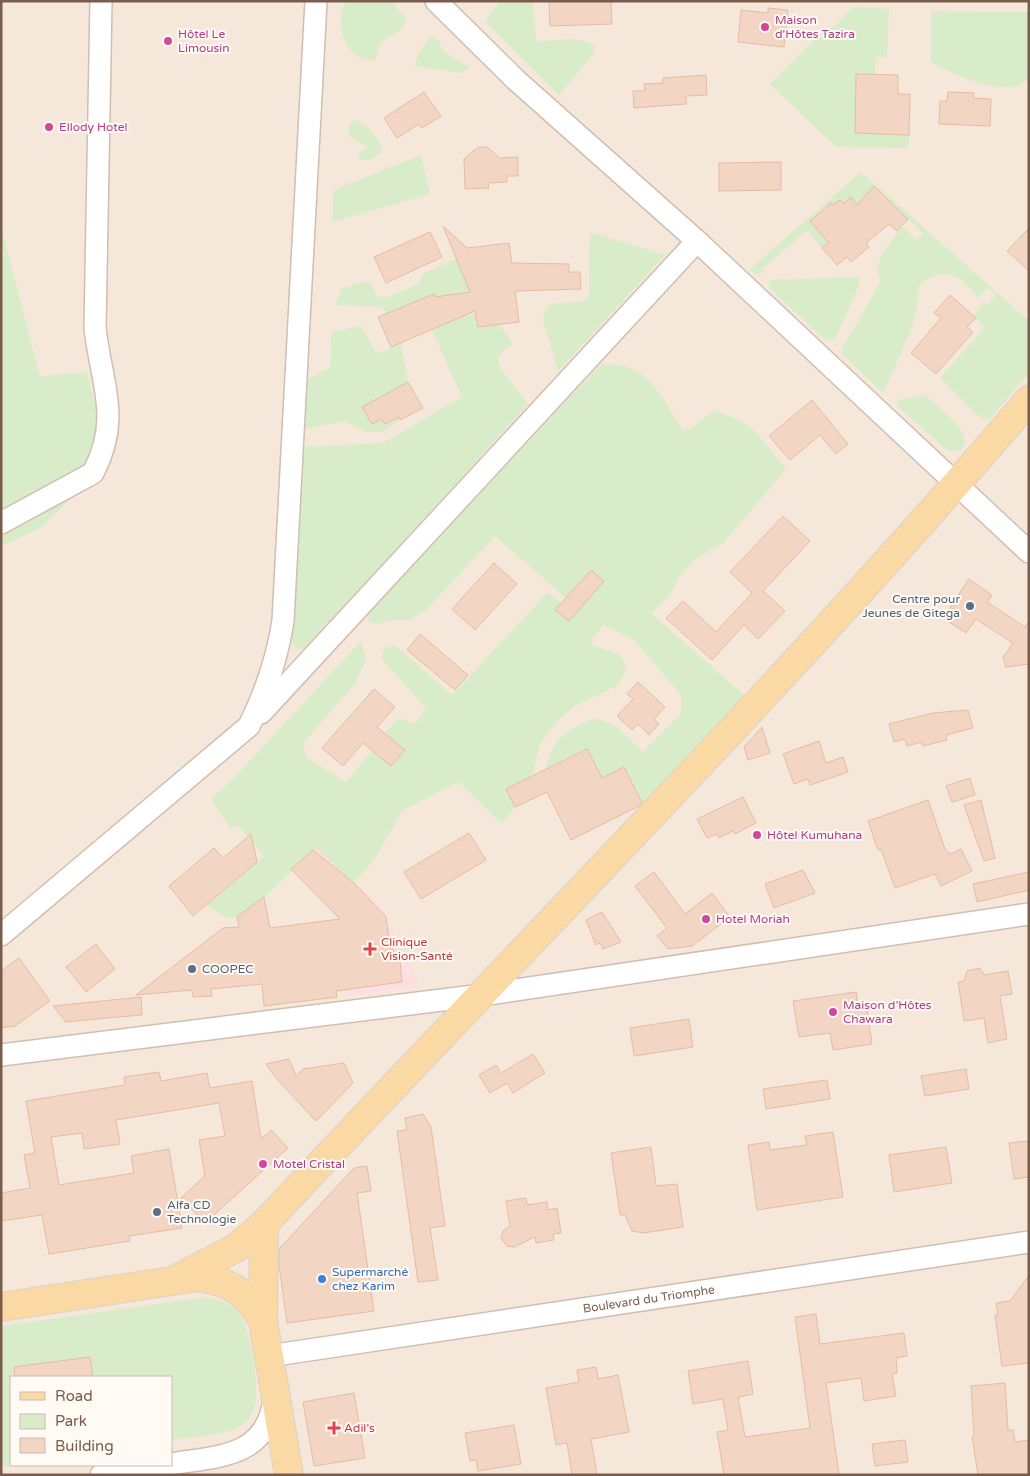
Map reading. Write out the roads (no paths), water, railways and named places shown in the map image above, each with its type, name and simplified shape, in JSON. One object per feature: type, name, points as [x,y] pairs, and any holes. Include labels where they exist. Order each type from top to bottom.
[{"type":"main road","points":[[172,1281],[236,1248],[264,1224],[429,1047],[482,995],[766,694],[957,484],[1029,400]]},
{"type":"main road","points":[[264,1224],[263,1321],[290,1475]]},
{"type":"main road","points":[[1,1307],[198,1277],[218,1280],[238,1290],[251,1300],[263,1321]]},
{"type":"street","points":[[1,523],[93,473],[99,462],[108,433],[109,413],[106,377],[98,352],[95,328],[101,1]]},
{"type":"street","points":[[249,726],[270,678],[278,652],[283,621],[316,1]]},
{"type":"street","points":[[436,1],[516,80],[697,241],[1029,552]]},
{"type":"street","points":[[1,934],[249,726],[697,241]]},
{"type":"street","points":[[1,1056],[482,995],[1028,913]]},
{"type":"street","name":"Boulevard du Triomphe","points":[[269,1356],[1029,1242]]},
{"type":"street","points":[[172,1464],[230,1455],[248,1446],[261,1436],[272,1418],[275,1394]]},
{"type":"street","points":[[100,1475],[158,1466]]},
{"type":"place","name":"Maison d'Hôtes Tazira","points":[[765,27]]},
{"type":"place","name":"Hôtel Le Limousin","points":[[168,41]]},
{"type":"place","name":"Ellody Hotel","points":[[49,127]]},
{"type":"place","name":"Centre pour Jeunes de Gitega","points":[[970,606]]},
{"type":"place","name":"Hôtel Kumuhana","points":[[757,835]]},
{"type":"place","name":"Hotel Moriah","points":[[706,919]]},
{"type":"place","name":"Clinique Vision-Santé","points":[[370,949]]},
{"type":"place","name":"COOPEC","points":[[192,969]]},
{"type":"place","name":"Maison d’Hôtes Chawara","points":[[833,1012]]},
{"type":"place","name":"Motel Cristal","points":[[263,1164]]},
{"type":"place","name":"Alfa CD Technologie","points":[[157,1212]]},
{"type":"place","name":"Supermarché chez Karim","points":[[322,1279]]},
{"type":"place","name":"Adil’s","points":[[334,1428]]}]
